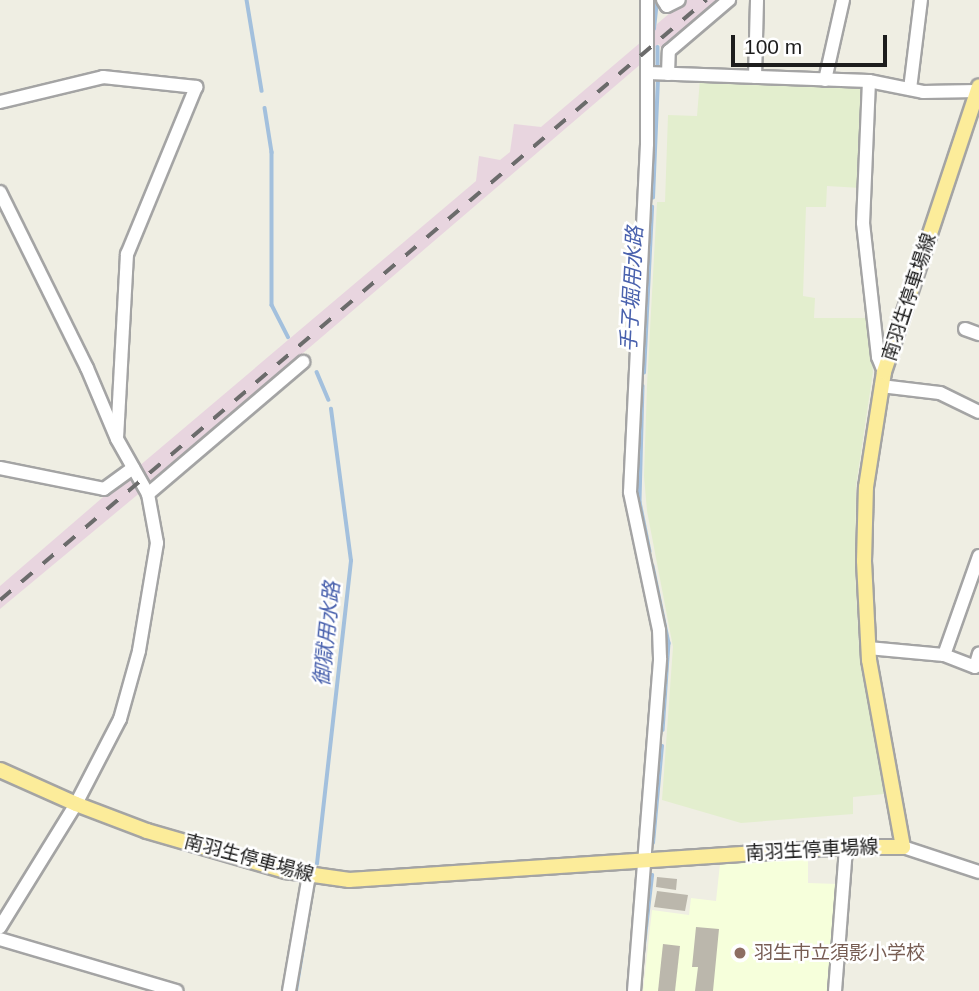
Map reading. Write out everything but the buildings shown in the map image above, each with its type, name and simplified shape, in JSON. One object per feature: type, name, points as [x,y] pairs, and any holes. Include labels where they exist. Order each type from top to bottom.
[{"type":"main road","name":"南羽生停車場線","points":[[0,770],[76,804],[147,831],[309,875],[349,880],[846,847],[903,847],[868,648],[864,515],[868,467],[883,379],[978,88]]},
{"type":"street","points":[[634,991],[646,861],[660,643],[632,507],[630,472],[649,73],[645,44],[647,0]]},
{"type":"street","points":[[663,0],[667,6],[679,0]]},
{"type":"street","points":[[668,74],[669,51],[729,0]]},
{"type":"street","points":[[755,77],[757,0]]},
{"type":"street","points":[[825,80],[843,0]]},
{"type":"street","points":[[909,89],[921,0]]},
{"type":"street","points":[[649,73],[869,82],[923,92],[978,88]]},
{"type":"street","points":[[0,102],[103,77],[196,87],[127,254],[117,439]]},
{"type":"street","points":[[869,82],[863,223],[878,357],[883,379],[940,393],[979,412]]},
{"type":"street","points":[[0,192],[87,368],[117,439],[148,494],[157,543],[139,651],[120,719],[76,804],[0,927]]},
{"type":"street","points":[[965,329],[979,334]]},
{"type":"street","points":[[148,494],[303,362]]},
{"type":"street","points":[[0,468],[104,489],[133,467]]},
{"type":"street","points":[[944,655],[973,590],[979,556]]},
{"type":"street","points":[[868,648],[944,655],[975,667],[979,654]]},
{"type":"street","points":[[835,991],[846,847]]},
{"type":"street","points":[[903,847],[979,872]]},
{"type":"street","points":[[289,991],[309,875]]},
{"type":"street","points":[[0,939],[177,991]]},
{"type":"shaded area","points":[[685,0],[717,0],[661,48],[659,44],[655,47],[653,54],[651,29],[656,28],[657,24]]},
{"type":"shaded area","points":[[641,42],[642,63],[149,485],[138,467],[476,181],[479,156],[500,160],[510,152],[514,124],[541,127]]},
{"type":"shaded area","points":[[700,79],[865,86],[861,188],[827,186],[826,207],[806,207],[803,296],[815,298],[814,318],[868,318],[873,372],[856,486],[855,571],[859,647],[884,794],[853,797],[853,814],[741,823],[662,800],[673,647],[647,511],[644,476],[647,385],[657,202],[665,202],[668,115],[697,116]]},
{"type":"shaded area","points":[[131,473],[142,491],[0,609],[0,586]]},
{"type":"shaded area","name":"羽生市立須影小学校","points":[[808,858],[808,883],[838,884],[831,991],[643,991],[652,910],[689,915],[691,898],[716,901],[720,864]]},
{"type":"waterway","name":"御獄用水路","points":[[247,0],[262,91]]},
{"type":"waterway","name":"手子堀用水路","points":[[654,29],[657,0]]},
{"type":"waterway","name":"手子堀用水路","points":[[658,47],[658,69]]},
{"type":"waterway","name":"手子堀用水路","points":[[653,198],[658,80]]},
{"type":"waterway","name":"御獄用水路","points":[[265,108],[272,152],[272,305],[288,337]]},
{"type":"waterway","name":"手子堀用水路","points":[[644,373],[652,207]]},
{"type":"waterway","name":"御獄用水路","points":[[317,372],[329,400]]},
{"type":"waterway","name":"手子堀用水路","points":[[643,386],[640,502],[650,551]]},
{"type":"waterway","name":"御獄用水路","points":[[317,864],[351,561],[331,409]]},
{"type":"waterway","name":"手子堀用水路","points":[[653,566],[669,643],[663,730]]},
{"type":"waterway","name":"手子堀用水路","points":[[653,843],[662,746]]},
{"type":"waterway","name":"手子堀用水路","points":[[643,954],[652,876]]},
{"type":"waterway","name":"御獄用水路","points":[[296,991],[314,881]]},
{"type":"railway","points":[[0,600],[706,0]]},
{"type":"place","name":"羽生市立須影小学校","points":[[740,953]]}]
